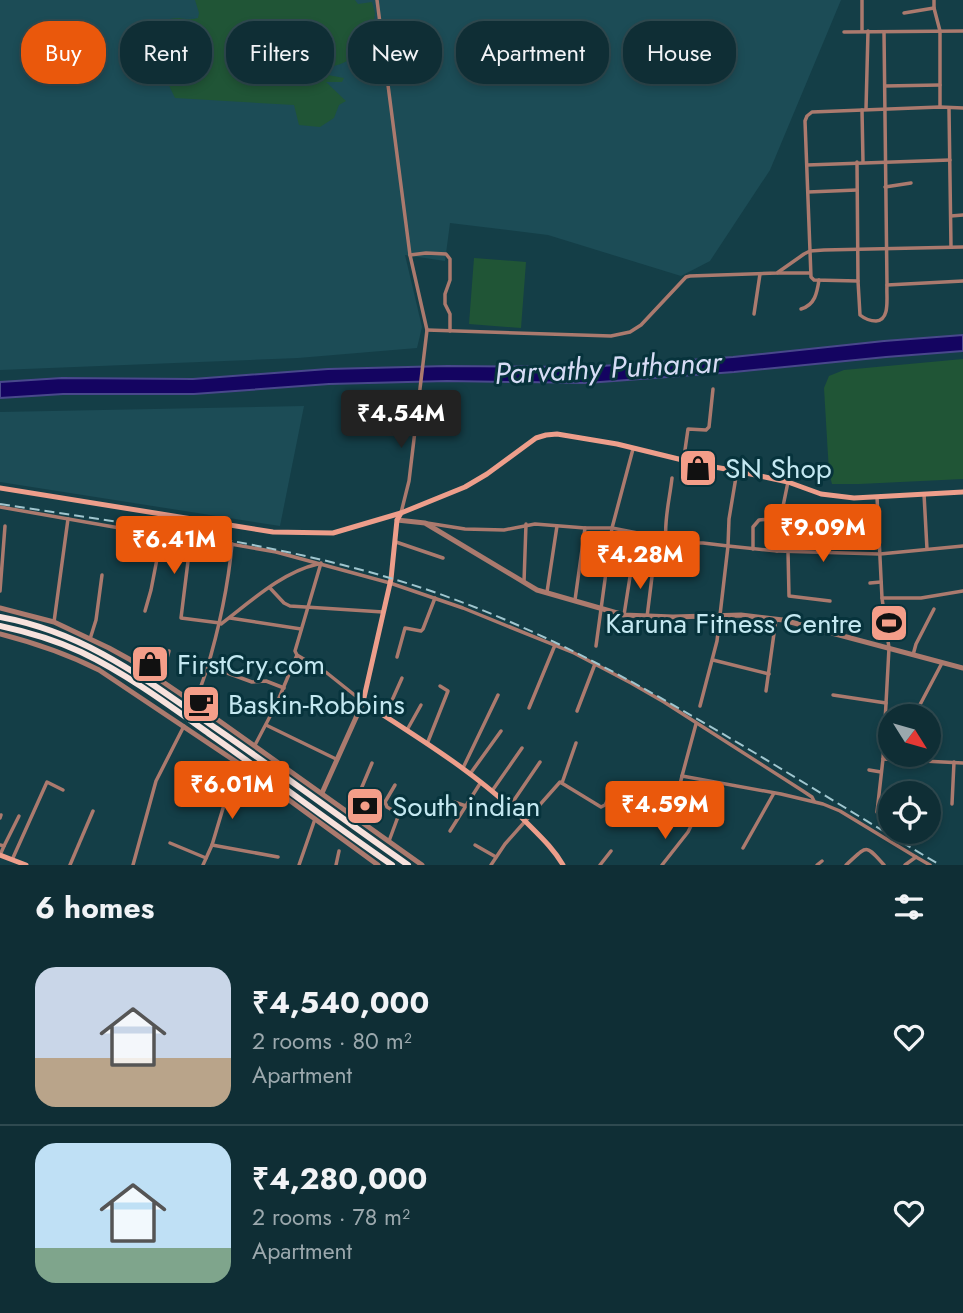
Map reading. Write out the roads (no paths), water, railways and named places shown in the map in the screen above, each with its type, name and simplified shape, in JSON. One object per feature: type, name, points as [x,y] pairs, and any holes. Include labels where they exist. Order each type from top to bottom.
[{"type":"highway","points":[[0,617],[22,621],[64,635],[109,657],[169,695],[408,865]]},
{"type":"highway","points":[[0,626],[82,652],[127,678],[392,865]]},
{"type":"main road","points":[[0,488],[273,531],[333,533],[401,513],[465,487],[488,474],[536,438],[565,435],[788,482],[821,494],[854,498],[963,492]]},
{"type":"main road","points":[[401,513],[397,520],[390,583],[363,702],[481,782],[525,820],[551,847],[563,865]]},
{"type":"main road","points":[[0,855],[26,865]]},
{"type":"street","points":[[377,0],[411,255],[427,330],[409,481],[401,513]]},
{"type":"street","points":[[862,0],[862,31]]},
{"type":"street","points":[[934,0],[940,31],[940,107]]},
{"type":"street","points":[[904,13],[934,8]]},
{"type":"street","points":[[863,162],[868,31]]},
{"type":"street","points":[[844,32],[963,32]]},
{"type":"street","points":[[857,162],[860,315],[868,320],[881,320],[885,317],[887,285],[884,32]]},
{"type":"street","points":[[884,86],[940,85]]},
{"type":"street","points":[[858,281],[812,279],[810,273],[805,121],[809,114],[824,111],[963,108]]},
{"type":"street","points":[[949,109],[951,247]]},
{"type":"street","points":[[807,164],[950,160]]},
{"type":"street","points":[[885,187],[911,183]]},
{"type":"street","points":[[808,192],[857,190]]},
{"type":"street","points":[[951,216],[963,215]]},
{"type":"street","points":[[777,273],[810,251],[963,247]]},
{"type":"street","points":[[411,255],[446,254],[450,259],[450,280],[445,294],[445,304],[450,314],[450,331]]},
{"type":"street","points":[[427,330],[611,336],[630,332],[641,325],[686,277],[810,273]]},
{"type":"street","points":[[754,314],[761,274]]},
{"type":"street","points":[[800,309],[807,307],[816,298],[819,280]]},
{"type":"street","points":[[887,285],[963,281]]},
{"type":"street","points":[[685,450],[688,429],[705,431],[709,428],[713,389]]},
{"type":"street","points":[[596,646],[612,528],[633,449]]},
{"type":"street","points":[[700,706],[713,660],[721,615],[729,519],[737,471]]},
{"type":"street","points":[[666,538],[665,525],[672,478]]},
{"type":"street","points":[[777,551],[788,482]]},
{"type":"street","points":[[924,494],[927,549]]},
{"type":"street","points":[[833,695],[886,703],[889,648],[882,598],[877,497]]},
{"type":"street","points":[[0,507],[232,544],[321,563],[463,608],[595,664],[664,702],[803,791],[814,801]]},
{"type":"street","points":[[54,622],[68,519]]},
{"type":"street","points":[[753,549],[753,527],[759,520],[771,519],[780,522]]},
{"type":"street","points":[[397,520],[465,529],[504,530],[526,524],[612,528],[689,543],[777,551],[880,554],[963,546]]},
{"type":"street","points":[[425,523],[524,583],[624,615],[741,615],[776,620],[963,668]]},
{"type":"street","points":[[524,583],[526,524]]},
{"type":"street","points":[[0,591],[5,526]]},
{"type":"street","points":[[547,592],[557,526]]},
{"type":"street","points":[[575,600],[585,528]]},
{"type":"street","points":[[145,611],[162,533]]},
{"type":"street","points":[[647,617],[657,536]]},
{"type":"street","points":[[191,537],[181,618],[220,624],[298,571],[321,563]]},
{"type":"street","points":[[396,542],[443,558]]},
{"type":"street","points":[[194,703],[220,624],[232,544]]},
{"type":"street","points":[[788,551],[789,596],[830,601]]},
{"type":"street","points":[[254,746],[284,688],[297,655],[295,649],[321,563]]},
{"type":"street","points":[[624,615],[632,564]]},
{"type":"street","points":[[90,639],[96,620],[102,575]]},
{"type":"street","points":[[870,583],[881,582]]},
{"type":"street","points":[[270,588],[287,605],[383,612]]},
{"type":"street","points":[[882,598],[921,598],[963,591]]},
{"type":"street","points":[[397,657],[405,628],[421,631],[423,629],[435,598]]},
{"type":"street","points":[[0,608],[54,622],[129,659],[422,865]]},
{"type":"street","points":[[913,655],[934,609]]},
{"type":"street","points":[[230,618],[301,629]]},
{"type":"street","points":[[766,691],[776,620]]},
{"type":"street","points":[[0,634],[37,644],[99,670],[241,765],[378,865]]},
{"type":"street","points":[[529,708],[555,645]]},
{"type":"street","points":[[161,680],[169,652]]},
{"type":"street","points":[[297,655],[327,673],[363,702],[322,793]]},
{"type":"street","points":[[713,660],[768,674]]},
{"type":"street","points":[[920,704],[942,663]]},
{"type":"street","points":[[577,711],[595,664]]},
{"type":"street","points":[[208,666],[252,682],[270,681],[284,688]]},
{"type":"street","points":[[385,716],[402,678]]},
{"type":"street","points":[[427,744],[448,691],[440,686]]},
{"type":"street","points":[[463,768],[498,695]]},
{"type":"street","points":[[407,730],[421,705]]},
{"type":"street","points":[[662,865],[693,822],[674,817],[673,804],[696,724]]},
{"type":"street","points":[[266,725],[336,759]]},
{"type":"street","points":[[133,865],[156,780],[184,726]]},
{"type":"street","points":[[470,774],[501,731]]},
{"type":"street","points":[[491,865],[525,820],[559,783],[562,783],[576,743]]},
{"type":"street","points":[[492,791],[522,748]]},
{"type":"street","points":[[942,761],[963,762]]},
{"type":"street","points":[[510,806],[540,762]]},
{"type":"street","points":[[952,804],[954,762]]},
{"type":"street","points":[[351,813],[372,763]]},
{"type":"street","points":[[203,865],[212,845],[230,785],[241,765]]},
{"type":"street","points":[[877,812],[882,767]]},
{"type":"street","points":[[869,770],[881,772]]},
{"type":"street","points":[[682,776],[814,801],[839,811],[930,865]]},
{"type":"street","points":[[12,860],[47,782],[63,790]]},
{"type":"street","points":[[450,831],[481,782]]},
{"type":"street","points":[[562,783],[601,807],[605,805],[616,784],[673,804]]},
{"type":"street","points":[[389,842],[399,814],[385,802],[394,785]]},
{"type":"street","points":[[743,848],[774,793]]},
{"type":"street","points":[[454,802],[466,806]]},
{"type":"street","points":[[70,865],[93,811]]},
{"type":"street","points":[[0,855],[2,846],[19,816]]},
{"type":"street","points":[[299,865],[315,819]]},
{"type":"street","points":[[170,842],[206,858]]},
{"type":"street","points":[[212,845],[278,858]]},
{"type":"street","points":[[475,845],[496,857]]},
{"type":"street","points":[[846,865],[862,850],[868,849],[884,865]]},
{"type":"street","points":[[336,865],[339,851]]},
{"type":"street","points":[[600,865],[611,851]]},
{"type":"street","points":[[905,865],[916,856]]},
{"type":"street","points":[[817,865],[822,861]]},
{"type":"water","name":"Parvathy Puthanar","points":[[963,335],[963,351],[587,383],[447,381],[329,384],[194,394],[63,394],[0,398],[0,382],[62,378],[193,379],[328,369],[586,367],[733,357]]},
{"type":"railway","points":[[0,504],[274,549],[381,575],[477,608],[559,644],[638,685],[940,865]]},
{"type":"place","name":"SN Shop","points":[[698,468]]},
{"type":"place","name":"Karuna Fitness Centre","points":[[889,623]]},
{"type":"place","name":"FirstCry.com","points":[[150,664]]},
{"type":"place","name":"Baskin-Robbins","points":[[201,704]]},
{"type":"place","name":"South indian","points":[[365,806]]}]
